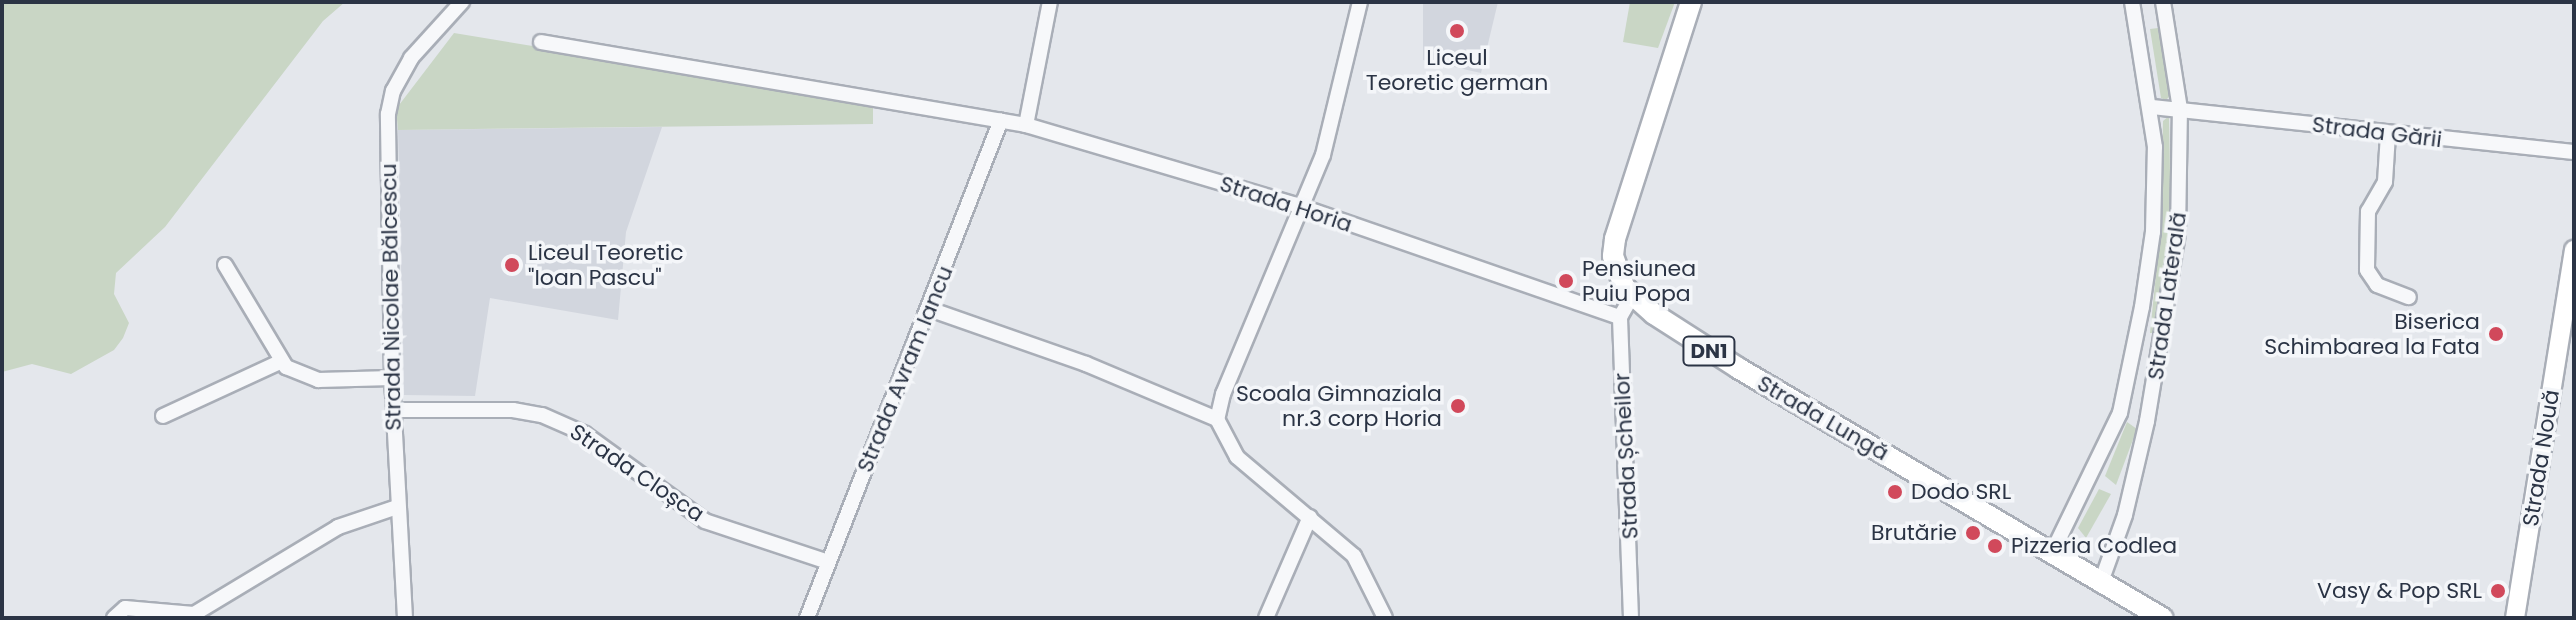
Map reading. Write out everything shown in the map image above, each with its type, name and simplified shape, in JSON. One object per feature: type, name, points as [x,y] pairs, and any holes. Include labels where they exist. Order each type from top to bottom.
[{"type":"highway","points":[[1632,296],[1616,267],[1615,239],[1691,2]]},
{"type":"highway","name":"Strada Lungă","points":[[1632,296],[1738,368],[2052,553],[2100,585],[2163,618]]},
{"type":"main road","name":"Strada Nouă","points":[[2515,618],[2574,250]]},
{"type":"street","name":"Strada Nicolae Bălcescu","points":[[405,618],[392,378],[390,104],[411,58],[462,2]]},
{"type":"street","points":[[1026,125],[1050,2]]},
{"type":"street","points":[[1217,419],[1223,394],[1304,208],[1336,107],[1360,2]]},
{"type":"street","name":"Strada Laterală","points":[[2052,553],[2120,413],[2153,232],[2152,107],[2132,2]]},
{"type":"street","name":"Strada Laterală","points":[[2100,585],[2125,515],[2147,421],[2163,348],[2178,234],[2180,109],[2163,2]]},
{"type":"street","name":"Strada Horia","points":[[541,42],[873,102],[1026,125],[1304,208],[1567,303],[1620,317]]},
{"type":"street","name":"Strada Gării","points":[[2152,107],[2574,152]]},
{"type":"street","name":"Strada Avram Iancu","points":[[807,618],[1001,120]]},
{"type":"street","points":[[2388,134],[2385,182],[2368,211],[2367,270],[2377,285],[2409,297]]},
{"type":"street","points":[[225,265],[280,362],[318,380],[392,378]]},
{"type":"street","points":[[1620,317],[1632,296]]},
{"type":"street","points":[[929,309],[1086,364],[1217,419],[1237,457],[1354,556],[1385,618]]},
{"type":"street","name":"Strada Șcheilor","points":[[1620,317],[1631,618]]},
{"type":"street","points":[[2135,343],[2163,348]]},
{"type":"street","points":[[163,416],[280,362]]},
{"type":"street","name":"Strada Cloșca","points":[[394,410],[513,410],[542,415],[585,434],[705,521],[828,562]]},
{"type":"street","points":[[2120,413],[2147,421]]},
{"type":"street","points":[[114,618],[125,608],[193,616],[338,527],[397,507]]},
{"type":"street","points":[[1266,618],[1310,517]]},
{"type":"shaded area","name":"Liceul Teoretic german","points":[[1423,2],[1498,2],[1481,73],[1423,60]]},
{"type":"shaded area","name":"Liceul Teoretic \"Ioan Pascu\"","points":[[662,127],[626,232],[618,320],[490,298],[475,396],[404,395],[398,130]]},
{"type":"green space","points":[[2,2],[345,2],[323,21],[165,227],[116,273],[114,294],[129,323],[123,338],[114,350],[71,374],[32,364],[2,372]]},
{"type":"green space","points":[[1630,2],[1675,2],[1658,48],[1623,42]]},
{"type":"green space","points":[[2158,28],[2170,96],[2166,100],[2161,98],[2150,29]]},
{"type":"green space","points":[[454,33],[873,102],[873,124],[398,130],[396,109]]},
{"type":"green space","points":[[2169,116],[2171,228],[2157,333],[2150,333],[2161,225],[2163,121]]},
{"type":"green space","points":[[2127,422],[2137,429],[2116,485],[2105,476]]},
{"type":"green space","points":[[2099,489],[2111,494],[2086,538],[2078,528]]},
{"type":"place","name":"Liceul Teoretic german","points":[[1457,31]]},
{"type":"place","name":"Liceul Teoretic \"Ioan Pascu\"","points":[[512,265]]},
{"type":"place","name":"Pensiunea Puiu Popa","points":[[1566,281]]},
{"type":"place","name":"Biserica Schimbarea la Fata","points":[[2496,334]]},
{"type":"place","name":"Scoala Gimnaziala nr.3 corp Horia","points":[[1458,406]]},
{"type":"place","name":"Dodo SRL","points":[[1895,492]]},
{"type":"place","name":"Brutărie","points":[[1973,533]]},
{"type":"place","name":"Pizzeria Codlea","points":[[1995,546]]},
{"type":"place","name":"Vasy & Pop SRL","points":[[2498,591]]}]
